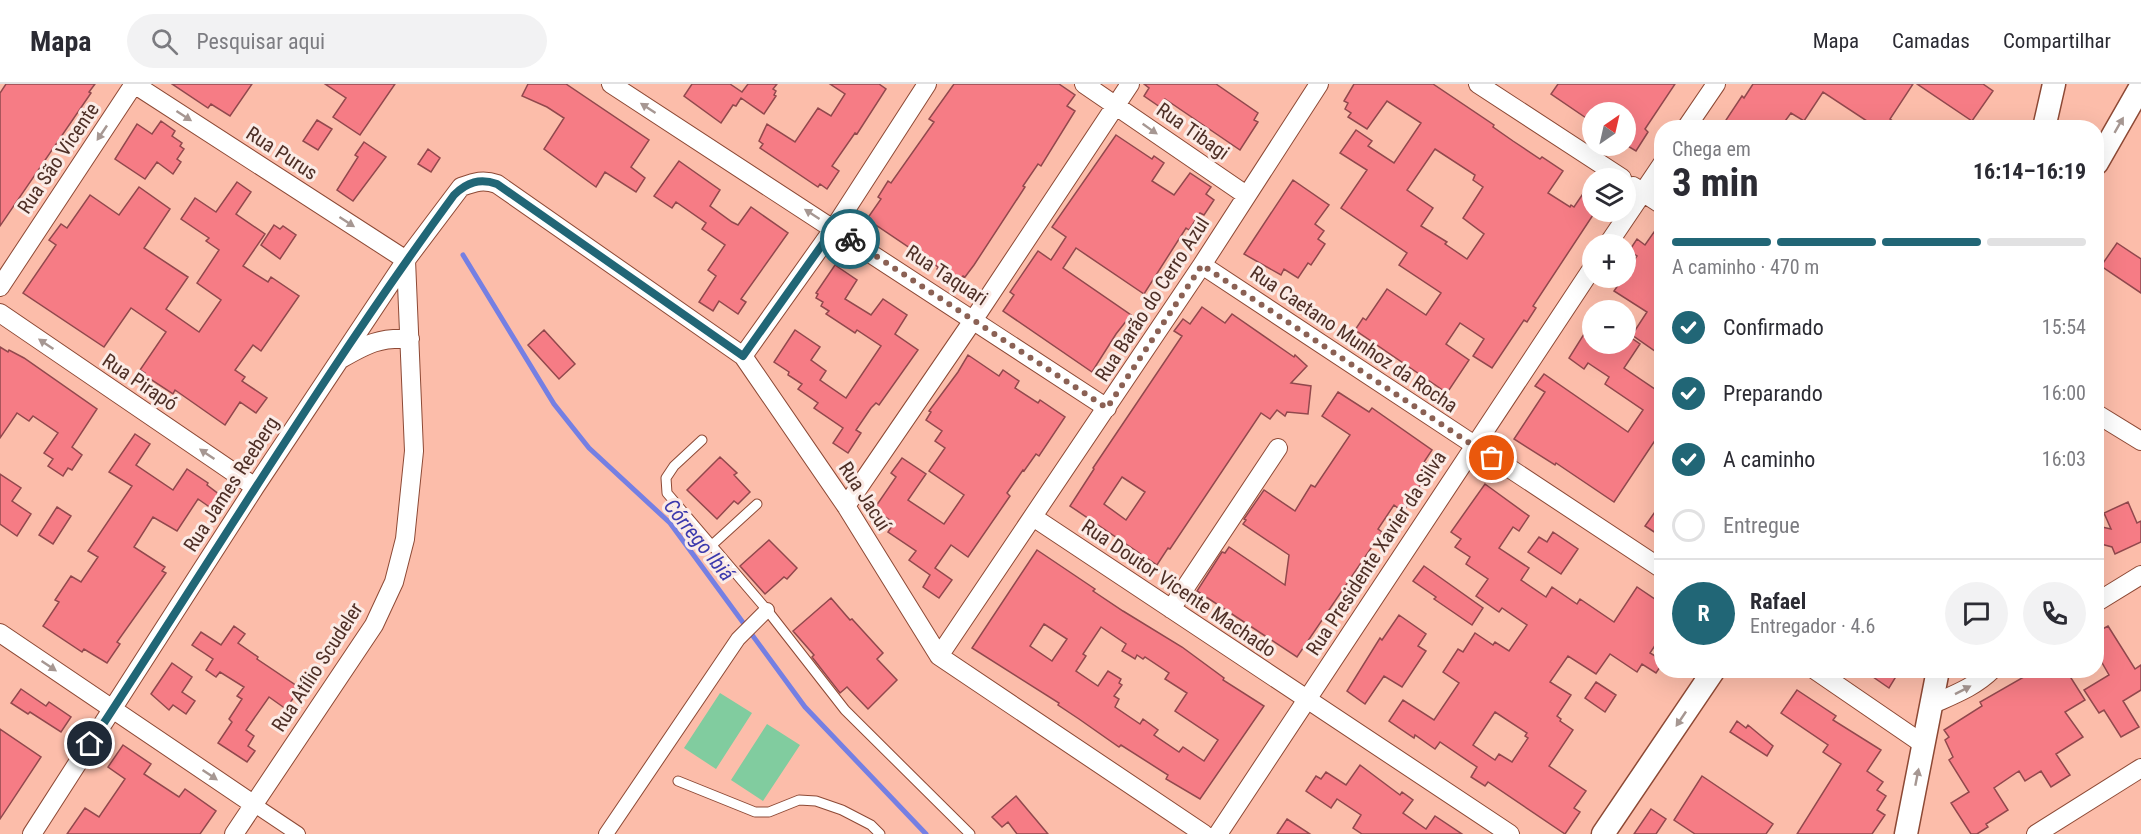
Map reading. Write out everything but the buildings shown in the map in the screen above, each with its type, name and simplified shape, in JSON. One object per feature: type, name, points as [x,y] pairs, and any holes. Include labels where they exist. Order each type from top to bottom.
[{"type":"street","name":"Rua Purus","points":[[134,84],[406,260]]},
{"type":"street","name":"Rua São Vicente","points":[[0,287],[134,84]]},
{"type":"street","name":"Rua Taquari","points":[[611,84],[1107,408]]},
{"type":"street","points":[[743,356],[834,228],[927,84]]},
{"type":"street","name":"Rua Tibagi","points":[[1084,84],[1246,195]]},
{"type":"street","points":[[846,506],[1130,84]]},
{"type":"street","name":"Rua Barão do Cerro Azul","points":[[939,656],[1202,265],[1319,84]]},
{"type":"street","points":[[1478,84],[1607,168]]},
{"type":"street","points":[[1691,120],[1716,84]]},
{"type":"street","points":[[2045,120],[2051,86]]},
{"type":"street","points":[[2104,151],[2141,86]]},
{"type":"street","points":[[1615,234],[1654,176]]},
{"type":"street","name":"Rua James Reeberg","points":[[32,834],[255,487],[406,260],[461,187],[475,181],[487,180]]},
{"type":"street","name":"Rua Jacuí","points":[[487,180],[497,184],[743,356],[846,506],[939,656],[1204,834]]},
{"type":"street","points":[[1636,187],[1654,200]]},
{"type":"street","name":"Rua Atílio Scudeler","points":[[234,834],[374,625],[394,582],[405,539],[414,451],[406,260]]},
{"type":"street","name":"Rua Caetano Munhoz da Rocha","points":[[1202,265],[1654,564]]},
{"type":"street","name":"Rua Presidente Xavier da Silva","points":[[1218,834],[1582,284]]},
{"type":"street","name":"Rua Pirapó","points":[[0,313],[255,487]]},
{"type":"street","points":[[339,360],[376,342],[390,338],[410,339]]},
{"type":"street","points":[[2104,418],[2141,441]]},
{"type":"street","points":[[1171,609],[1278,448]]},
{"type":"street","name":"Rua Doutor Vicente Machado","points":[[1033,517],[1510,834]]},
{"type":"street","points":[[2104,598],[2141,575]]},
{"type":"street","points":[[606,834],[738,639],[767,610]]},
{"type":"street","points":[[0,633],[297,834]]},
{"type":"street","points":[[1603,834],[1709,678]]},
{"type":"street","points":[[1827,678],[1923,744]]},
{"type":"street","points":[[1906,834],[1936,678]]},
{"type":"street","points":[[1931,705],[1962,692],[1981,678]]},
{"type":"street","points":[[2036,834],[2141,768]]},
{"type":"lane","points":[[702,440],[674,466],[666,478],[667,494],[767,610],[845,710],[970,834]]},
{"type":"lane","points":[[712,545],[757,504]]},
{"type":"lane","points":[[678,781],[755,812],[770,812],[799,800],[816,801],[842,810],[871,825],[880,834]]},
{"type":"green space","points":[[720,693],[752,713],[716,769],[684,748]]},
{"type":"green space","points":[[767,724],[800,745],[763,801],[731,780]]},
{"type":"waterway","name":"Córrego Ibiá","points":[[463,255],[554,404],[589,448],[670,523],[805,707],[926,834]]},
{"type":"way so far","points":[[850,239],[1107,408],[1202,265],[1492,458]]},
{"type":"route","points":[[90,744],[255,487],[395,276],[461,187],[475,181],[487,180],[497,184],[743,356],[834,228],[850,239]]}]
